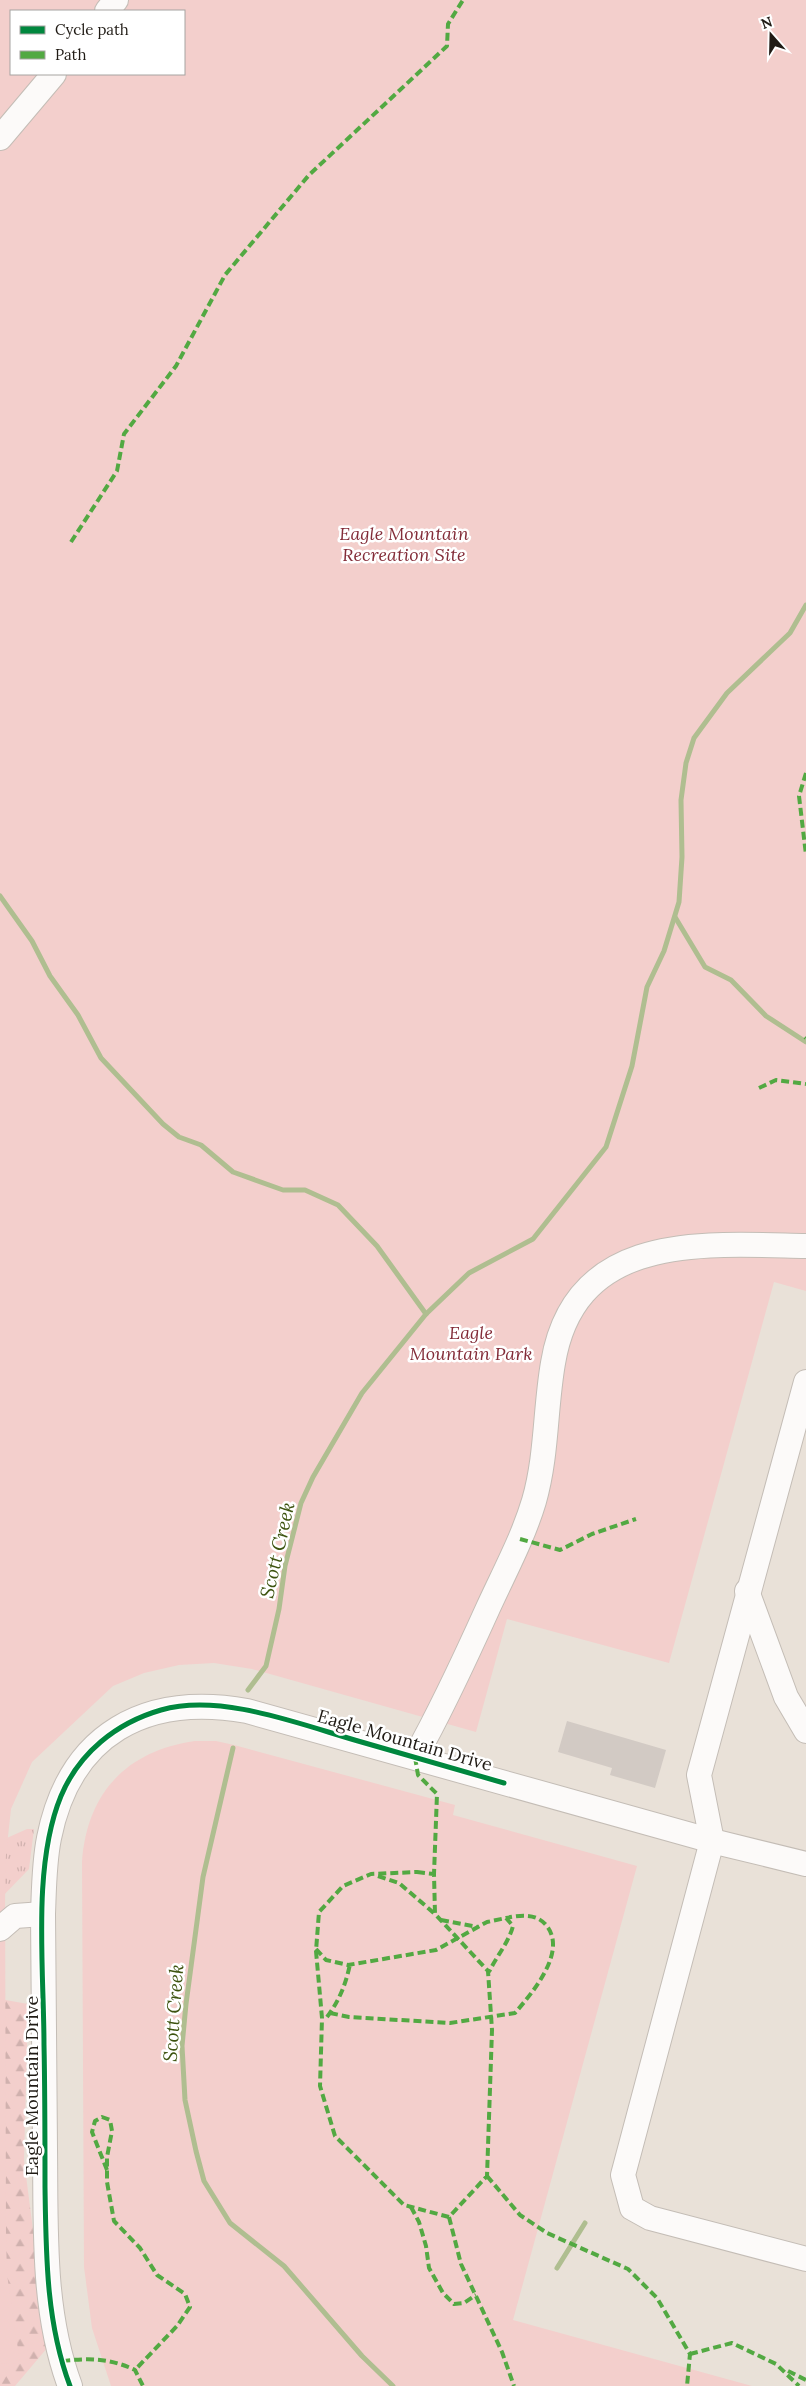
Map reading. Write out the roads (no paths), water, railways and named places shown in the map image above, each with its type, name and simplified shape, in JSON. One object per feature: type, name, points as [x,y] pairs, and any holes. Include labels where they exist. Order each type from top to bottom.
[{"type":"street","points":[[108,10],[116,0]]},
{"type":"street","points":[[0,138],[53,75]]},
{"type":"street","points":[[415,1757],[451,1690],[526,1525],[540,1478],[558,1339],[571,1309],[584,1292],[613,1269],[656,1251],[679,1247],[806,1246]]},
{"type":"street","points":[[806,1382],[699,1775],[712,1841],[623,2175],[632,2208],[650,2218],[806,2259]]},
{"type":"street","points":[[748,1591],[786,1697],[806,1731]]},
{"type":"street","name":"Eagle Mountain Drive","points":[[70,2386],[56,2334],[47,2271],[43,1914],[48,1838],[61,1796],[79,1764],[97,1744],[117,1729],[140,1717],[175,1707],[201,1705],[226,1707],[271,1717],[712,1841],[806,1864]]},
{"type":"street","points":[[0,1929],[15,1916],[43,1914]]},
{"type":"waterway","points":[[248,1690],[266,1666],[279,1609],[285,1566],[301,1503],[313,1477],[362,1393],[426,1314],[469,1273],[533,1239],[606,1147],[632,1066],[647,987],[664,951],[679,902],[682,857],[681,800],[686,763],[694,738],[727,693],[790,633],[806,605]]},
{"type":"waterway","points":[[0,896],[32,941],[50,976],[78,1015],[101,1058],[163,1124],[179,1137],[201,1145],[233,1172],[283,1190],[305,1190],[338,1205],[377,1246],[426,1314]]},
{"type":"waterway","points":[[675,917],[705,967],[731,980],[766,1016],[806,1042]]},
{"type":"waterway","name":"Scott Creek","points":[[233,1748],[203,1877],[182,2046],[185,2100],[196,2151],[204,2181],[230,2223],[284,2266],[362,2356],[393,2386]]},
{"type":"waterway","points":[[557,2268],[585,2223]]},
{"type":"park label","name":"Eagle Mountain Recreation Site","points":[[404,543]]},
{"type":"park label","name":"Eagle Mountain Park","points":[[471,1342]]}]
